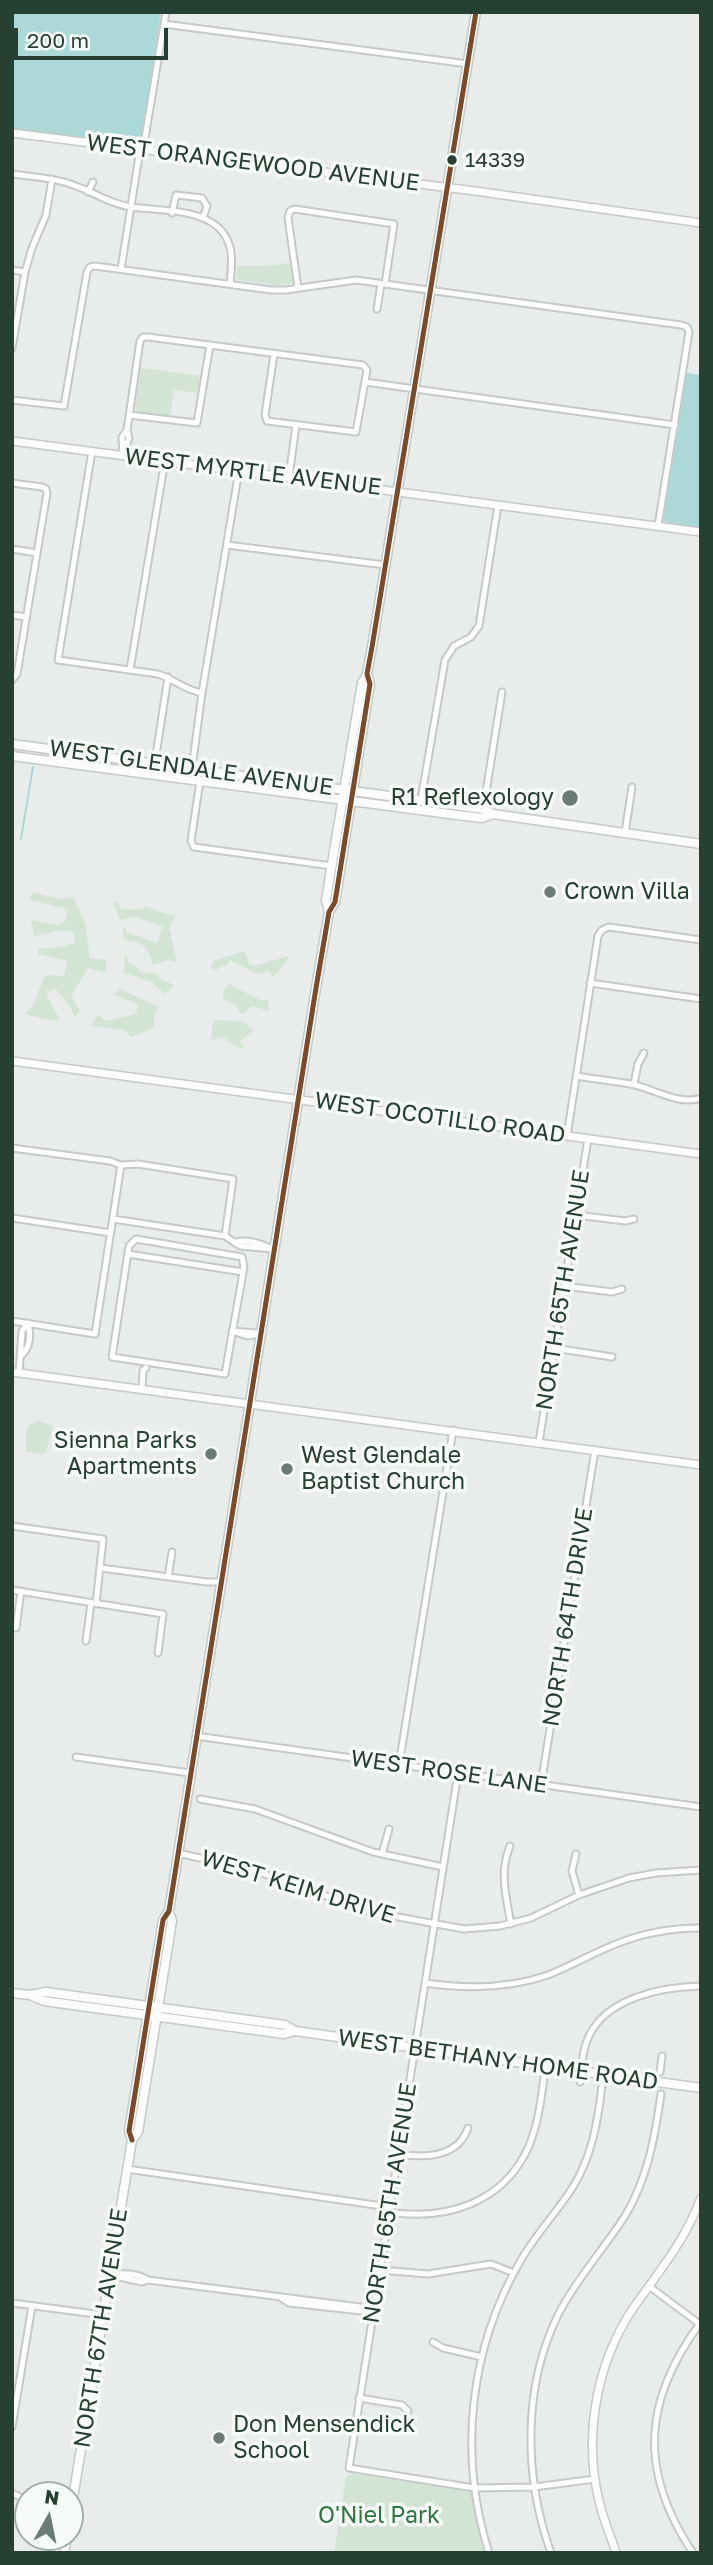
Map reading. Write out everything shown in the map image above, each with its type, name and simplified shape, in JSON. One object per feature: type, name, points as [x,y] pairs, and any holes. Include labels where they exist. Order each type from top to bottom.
[{"type":"main road","name":"NORTH 67TH AVENUE","points":[[76,2481],[132,2140],[129,2131],[153,2011],[163,1920],[169,1911],[298,1099],[329,912],[335,902],[348,789],[370,684],[367,674],[476,12]]},
{"type":"main road","name":"WEST GLENDALE AVENUE","points":[[12,744],[348,789],[483,813]]},
{"type":"main road","name":"WEST GLENDALE AVENUE","points":[[12,756],[347,800],[493,814],[701,844]]},
{"type":"main road","points":[[200,780],[230,779],[233,774]]},
{"type":"main road","name":"NORTH 67TH AVENUE","points":[[329,912],[326,900],[347,800]]},
{"type":"main road","name":"WEST BETHANY HOME ROAD","points":[[12,1993],[30,1995],[46,1992],[284,2034],[295,2031],[701,2088]]},
{"type":"street","points":[[121,270],[166,12]]},
{"type":"street","points":[[164,24],[468,64]]},
{"type":"street","name":"WEST ORANGEWOOD AVENUE","points":[[12,133],[446,187],[701,223]]},
{"type":"street","points":[[12,174],[52,179],[114,204],[203,218],[222,231],[230,246],[230,284]]},
{"type":"street","points":[[12,348],[24,272],[46,215],[52,179]]},
{"type":"street","points":[[88,192],[93,182]]},
{"type":"street","points":[[172,213],[176,195],[202,198],[207,206],[203,218]]},
{"type":"street","points":[[298,288],[288,218],[290,211],[295,209],[394,224],[377,309]]},
{"type":"street","points":[[12,400],[64,406],[90,267],[95,266],[271,290],[347,280],[687,327],[689,332],[658,527]]},
{"type":"street","points":[[12,270],[24,272]]},
{"type":"street","points":[[123,455],[129,438],[127,429],[140,341],[143,337],[363,365],[366,368],[365,382],[356,432],[267,421],[265,418],[274,354]]},
{"type":"street","points":[[129,415],[197,423],[210,345]]},
{"type":"street","points":[[365,382],[675,425]]},
{"type":"street","points":[[289,477],[296,425]]},
{"type":"street","name":"WEST MYRTLE AVENUE","points":[[12,441],[701,532]]},
{"type":"street","points":[[92,451],[58,660],[168,677],[189,691],[202,693]]},
{"type":"street","points":[[130,670],[164,460]]},
{"type":"street","points":[[192,768],[239,470]]},
{"type":"street","points":[[12,483],[46,489],[14,679]]},
{"type":"street","points":[[421,800],[442,670],[454,646],[471,637],[479,626],[498,505]]},
{"type":"street","points":[[227,545],[385,565]]},
{"type":"street","points":[[12,549],[37,553]]},
{"type":"street","points":[[12,615],[26,617]]},
{"type":"street","points":[[153,775],[168,677]]},
{"type":"street","points":[[483,813],[502,692]]},
{"type":"street","points":[[200,780],[192,846],[332,866]]},
{"type":"street","points":[[625,833],[632,788]]},
{"type":"street","name":"NORTH 65TH AVENUE","points":[[567,1136],[590,983],[598,936],[602,930],[609,927],[701,940]]},
{"type":"street","points":[[590,983],[701,999]]},
{"type":"street","points":[[634,1084],[644,1053]]},
{"type":"street","name":"WEST OCOTILLO ROAD","points":[[12,1061],[701,1154]]},
{"type":"street","points":[[576,1076],[634,1084],[674,1097],[692,1100],[701,1098]]},
{"type":"street","name":"NORTH 65TH AVENUE","points":[[539,1442],[588,1139]]},
{"type":"street","points":[[12,1148],[110,1161],[121,1166],[138,1164],[233,1179],[225,1236]]},
{"type":"street","points":[[12,1321],[95,1335],[121,1166]]},
{"type":"street","points":[[576,1215],[625,1221],[635,1219]]},
{"type":"street","points":[[12,1218],[111,1233]]},
{"type":"street","points":[[113,1219],[225,1236],[236,1242],[262,1244],[274,1249]]},
{"type":"street","points":[[136,1240],[238,1255],[244,1261],[225,1374],[147,1365],[112,1357],[128,1254],[132,1241],[136,1240]]},
{"type":"street","points":[[128,1254],[243,1272]]},
{"type":"street","points":[[564,1286],[612,1292],[622,1289]]},
{"type":"street","points":[[28,1323],[22,1331],[19,1348],[22,1355],[16,1372],[701,1465]]},
{"type":"street","points":[[232,1331],[247,1336],[260,1334]]},
{"type":"street","points":[[554,1348],[612,1357]]},
{"type":"street","points":[[142,1389],[147,1377],[147,1365]]},
{"type":"street","points":[[399,1765],[453,1430]]},
{"type":"street","name":"NORTH 64TH DRIVE","points":[[541,1785],[595,1450]]},
{"type":"street","points":[[12,1526],[103,1539],[101,1568],[86,1641]]},
{"type":"street","points":[[168,1577],[172,1552]]},
{"type":"street","points":[[101,1568],[220,1582]]},
{"type":"street","points":[[12,1590],[76,1598],[94,1604],[163,1614],[158,1653]]},
{"type":"street","points":[[16,1628],[20,1591]]},
{"type":"street","name":"WEST ROSE LANE","points":[[196,1736],[701,1807]]},
{"type":"street","points":[[76,1757],[190,1773]]},
{"type":"street","name":"NORTH 65TH AVENUE","points":[[458,1773],[348,2468],[474,2488]]},
{"type":"street","points":[[200,1799],[268,1813],[382,1854],[443,1867]]},
{"type":"street","points":[[382,1854],[389,1829]]},
{"type":"street","points":[[510,1846],[503,1872],[512,1924]]},
{"type":"street","name":"WEST KEIM DRIVE","points":[[178,1853],[253,1870],[355,1908],[435,1924],[481,1929],[531,1918],[579,1895],[642,1875],[701,1870]]},
{"type":"street","points":[[576,1854],[572,1871],[579,1895]]},
{"type":"street","points":[[641,1865],[642,1875]]},
{"type":"street","points":[[425,1983],[467,1987],[518,1983],[548,1975],[631,1938],[671,1930],[701,1928]]},
{"type":"street","points":[[580,2082],[584,2051],[590,2033],[611,2010],[654,1993],[701,1986]]},
{"type":"street","name":"WEST BETHANY HOME ROAD","points":[[660,2071],[662,2056]]},
{"type":"street","points":[[127,2169],[415,2216],[438,2215],[473,2203],[495,2189],[514,2170],[528,2149],[536,2124],[544,2077]]},
{"type":"street","points":[[489,2553],[478,2516],[472,2445],[473,2402],[482,2357],[493,2320],[514,2273],[580,2175],[596,2129],[602,2085]]},
{"type":"street","points":[[551,2553],[534,2487],[530,2434],[533,2398],[543,2354],[558,2315],[578,2279],[617,2228],[632,2202],[649,2159],[661,2094]]},
{"type":"street","points":[[398,2154],[427,2157],[445,2152],[463,2138],[468,2128]]},
{"type":"street","points":[[617,2553],[602,2513],[595,2479],[593,2421],[601,2379],[622,2328],[677,2249],[701,2198]]},
{"type":"street","points":[[380,2270],[428,2274],[491,2264],[514,2273]]},
{"type":"street","points":[[110,2275],[123,2273],[143,2276],[148,2280],[281,2298],[289,2302],[373,2312]]},
{"type":"street","points":[[650,2287],[700,2324],[676,2358],[662,2393],[654,2448],[664,2502],[693,2553]]},
{"type":"street","points":[[12,2303],[103,2315]]},
{"type":"street","points":[[12,2427],[32,2306]]},
{"type":"street","points":[[433,2342],[443,2348],[482,2357]]},
{"type":"street","points":[[12,2367],[22,2368]]},
{"type":"street","points":[[359,2398],[402,2405],[408,2410]]},
{"type":"street","points":[[474,2488],[534,2487],[595,2479]]},
{"type":"green space","points":[[289,263],[292,280],[290,284],[276,285],[238,280],[236,277],[237,266]]},
{"type":"green space","points":[[141,368],[200,376],[198,393],[174,390],[170,416],[138,412],[135,408]]},
{"type":"green space","points":[[32,893],[64,899],[73,897],[85,923],[90,958],[106,960],[106,973],[88,968],[71,996],[80,1011],[75,1017],[55,988],[46,994],[60,1020],[24,1014],[33,1006],[45,975],[64,976],[67,961],[38,954],[38,949],[61,947],[75,942],[73,931],[61,930],[34,936],[31,920],[58,925],[65,921],[68,909],[29,900]]},
{"type":"green space","points":[[113,902],[118,903],[121,909],[142,910],[145,906],[176,915],[169,928],[177,962],[168,960],[153,965],[144,946],[125,940],[122,927],[125,927],[126,932],[157,943],[163,927],[136,917],[120,920]]},
{"type":"green space","points":[[245,951],[249,964],[255,966],[288,956],[273,977],[269,971],[257,974],[230,960],[225,967],[216,970],[211,968],[213,961]]},
{"type":"green space","points":[[125,952],[129,963],[136,966],[141,973],[158,974],[160,979],[174,985],[165,994],[152,982],[124,973]]},
{"type":"green space","points":[[229,984],[260,1000],[268,1000],[269,1011],[252,1006],[244,1014],[240,1013],[237,1006],[223,998],[223,992]]},
{"type":"green space","points":[[120,989],[159,1007],[154,1015],[154,1028],[131,1037],[125,1030],[91,1026],[98,1015],[106,1021],[136,1014],[138,1004],[114,995]]},
{"type":"green space","points":[[215,1020],[241,1022],[249,1027],[253,1031],[239,1041],[245,1048],[240,1049],[223,1037],[211,1040]]},
{"type":"green space","points":[[38,1421],[53,1426],[46,1452],[41,1454],[26,1451],[26,1432],[29,1425]]},
{"type":"green space","name":"O'Niel Park","points":[[354,2474],[471,2492],[486,2553],[334,2553],[346,2476]]},
{"type":"water","points":[[12,12],[161,12],[141,144],[12,129]]},
{"type":"water","points":[[686,373],[701,375],[701,528],[665,522],[662,517]]},
{"type":"waterway","points":[[21,839],[33,767]]},
{"type":"transit line","points":[[132,2140],[129,2131],[163,1920],[169,1911],[316,988],[329,912],[335,902],[370,684],[367,674],[476,12]]},
{"type":"place","name":"14339","points":[[452,160]]},
{"type":"place","name":"R1 Reflexology","points":[[570,798]]},
{"type":"place","name":"Crown Villa","points":[[550,892]]},
{"type":"place","name":"Sienna Parks Apartments","points":[[211,1454]]},
{"type":"place","name":"West Glendale Baptist Church","points":[[287,1469]]},
{"type":"place","name":"Don Mensendick School","points":[[219,2438]]}]
